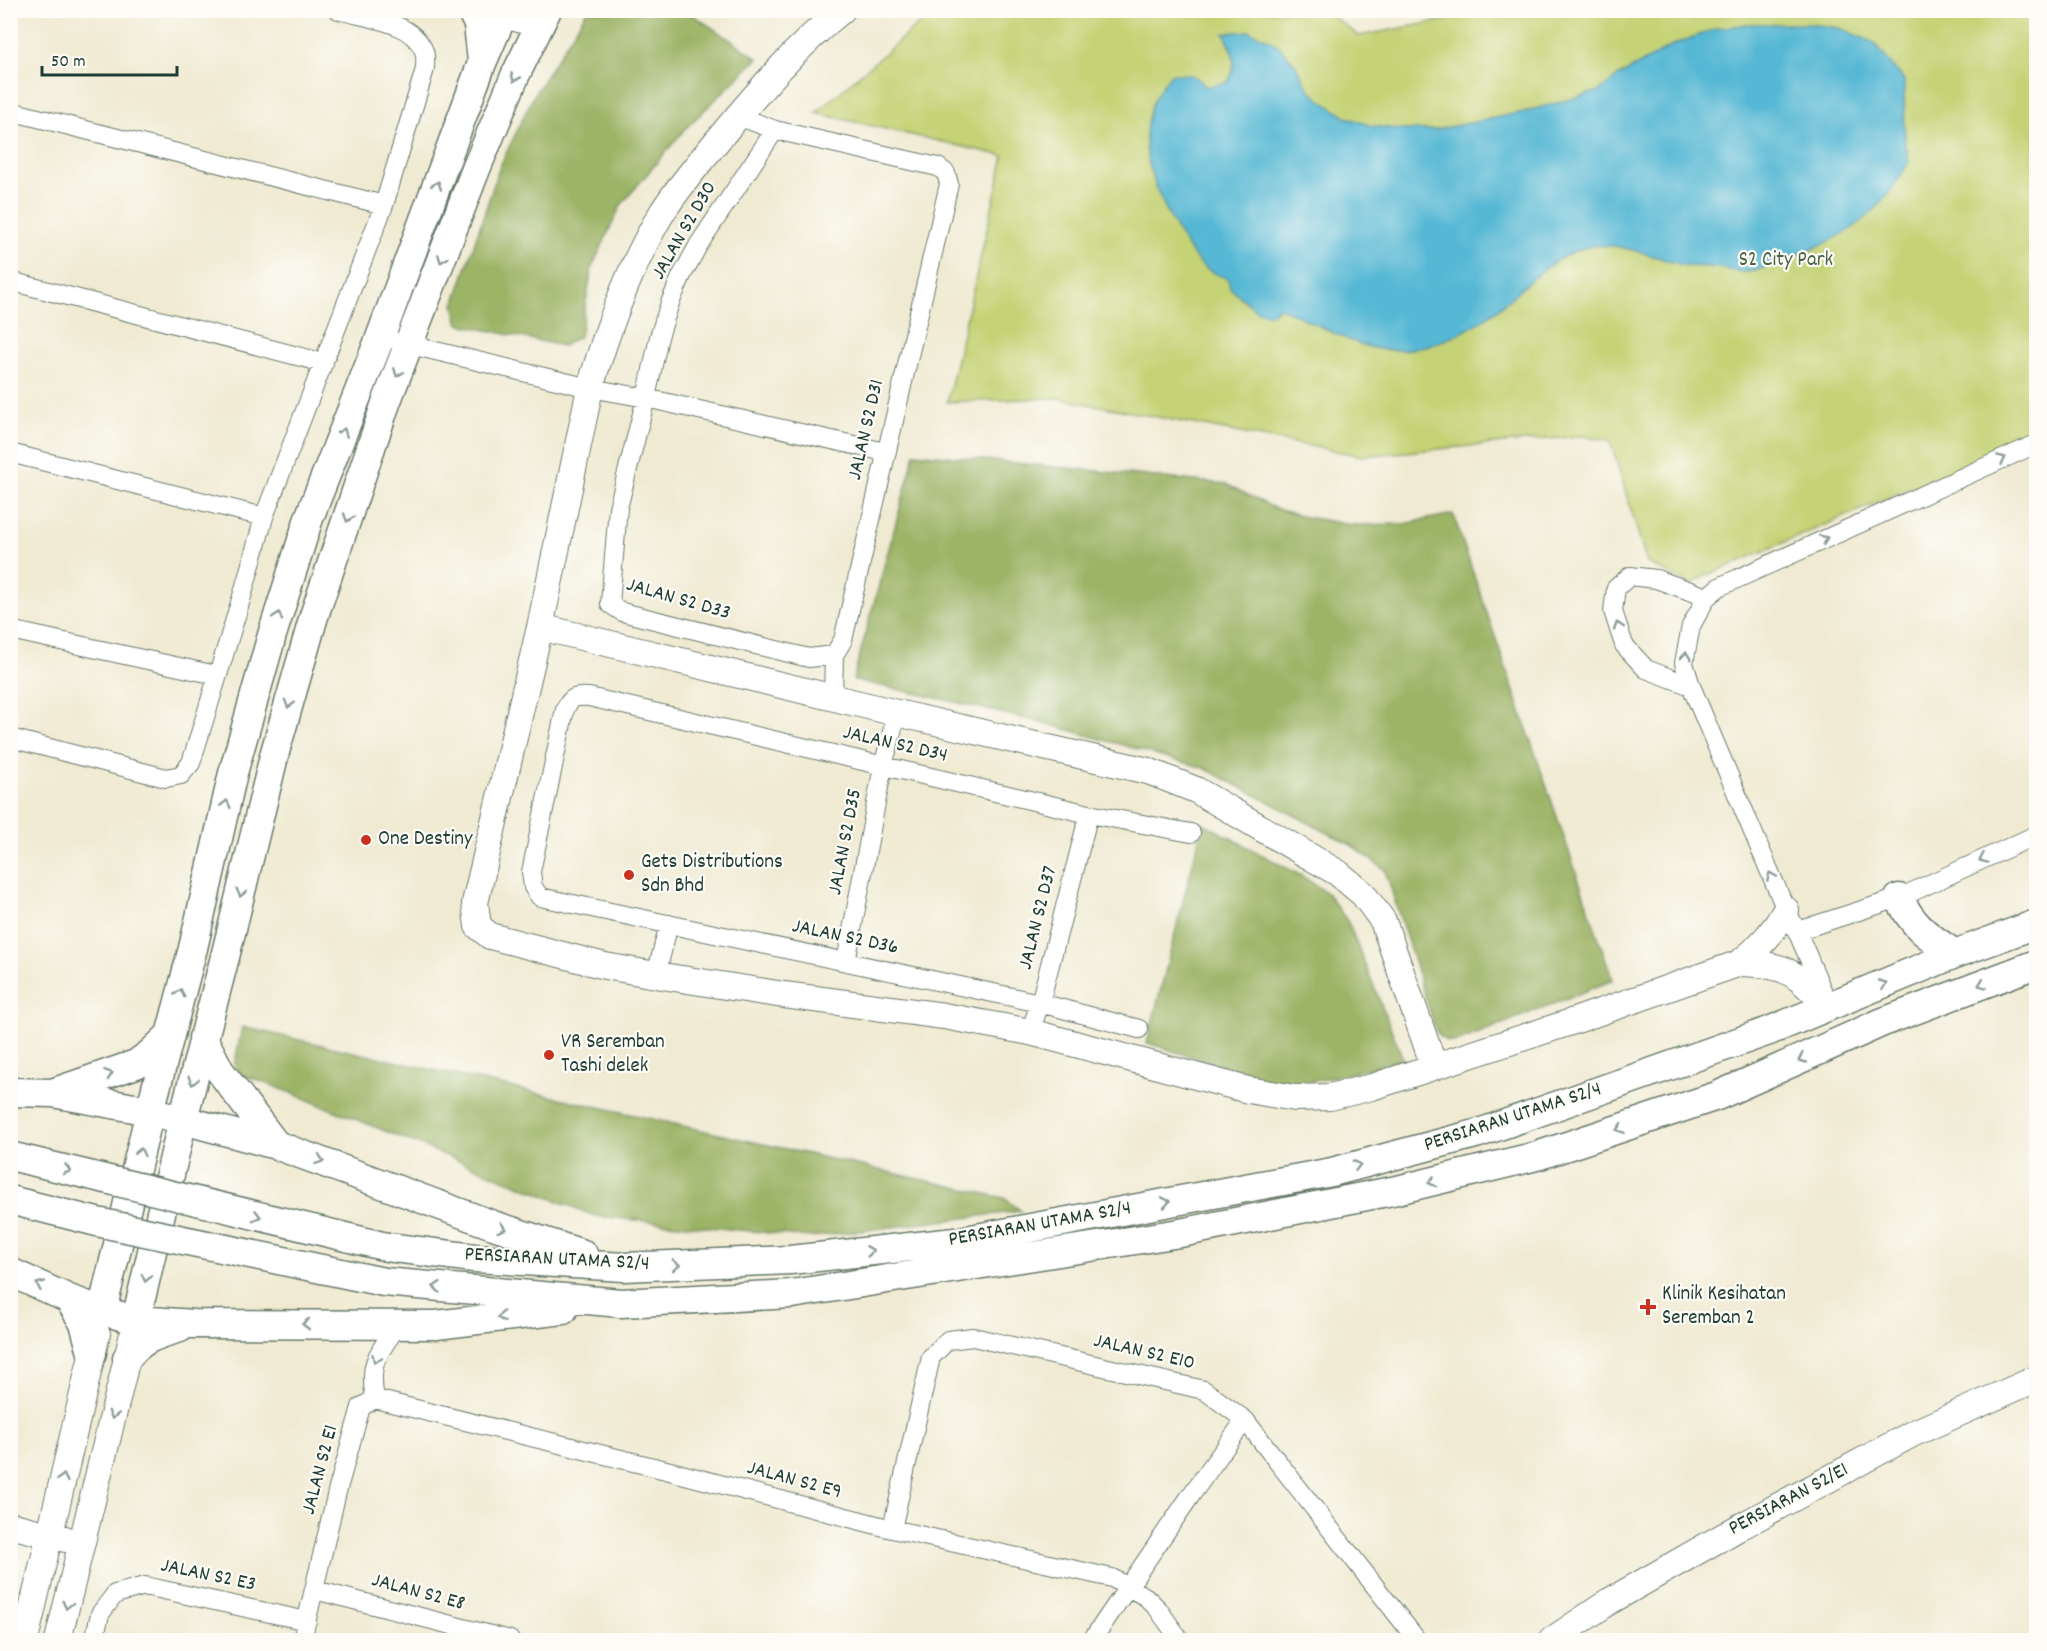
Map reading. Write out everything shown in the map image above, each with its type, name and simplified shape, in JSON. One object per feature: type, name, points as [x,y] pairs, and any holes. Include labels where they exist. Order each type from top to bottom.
[{"type":"main road","points":[[471,10],[478,24],[482,63]]},
{"type":"main road","points":[[102,1311],[150,1111],[193,948],[233,773],[272,634],[309,518],[380,338],[499,12]]},
{"type":"main road","points":[[136,1320],[183,1119],[275,752],[314,616],[386,403],[476,169],[543,18]]},
{"type":"main road","points":[[1899,898],[1919,929],[1955,954]]},
{"type":"main road","name":"PERSIARAN UTAMA S2/4","points":[[10,1156],[387,1247],[474,1257],[624,1267],[790,1260],[955,1242],[1332,1172],[1479,1133],[1769,1031],[1955,954],[2037,924]]},
{"type":"main road","name":"PERSIARAN UTAMA S2/4","points":[[10,1200],[97,1222],[384,1282],[621,1303],[792,1294],[1180,1233],[1398,1190],[1538,1156],[1717,1096],[1883,1022],[2037,964]]},
{"type":"main road","points":[[1829,1006],[1844,1016],[1883,1022]]},
{"type":"main road","points":[[53,1093],[135,1064],[169,1036]]},
{"type":"main road","points":[[203,1038],[220,1071],[276,1145]]},
{"type":"main road","points":[[10,1092],[53,1093],[150,1111],[276,1145],[493,1225],[624,1267]]},
{"type":"main road","points":[[10,1272],[69,1299],[102,1311],[136,1320],[194,1324],[436,1325],[621,1303]]},
{"type":"main road","points":[[69,1299],[84,1323],[92,1353]]},
{"type":"main road","points":[[127,1358],[136,1346],[146,1340],[194,1324]]},
{"type":"street","points":[[10,738],[166,778],[181,775],[190,763],[264,517],[384,204],[425,69],[425,52],[416,37],[398,26],[338,10]]},
{"type":"street","points":[[842,10],[788,59],[705,155],[664,210],[637,260],[599,356],[590,388],[540,627],[475,903],[478,926],[490,936],[605,966],[784,995],[944,1016],[1030,1032],[1248,1090],[1295,1098],[1330,1097],[1372,1087],[1574,1021],[1740,963],[1759,948],[1777,925],[1899,898],[2037,835]]},
{"type":"street","points":[[499,12],[543,18]]},
{"type":"street","points":[[10,111],[384,204]]},
{"type":"street","points":[[738,116],[775,130]]},
{"type":"street","name":"JALAN S2 D31","points":[[775,130],[938,167],[946,173],[949,184],[843,640],[834,655],[833,696]]},
{"type":"street","name":"JALAN S2 D30","points":[[646,398],[659,337],[681,277],[699,244],[775,130]]},
{"type":"street","points":[[10,281],[324,363]]},
{"type":"street","points":[[380,338],[590,388],[646,398],[885,452]]},
{"type":"street","name":"JALAN S2 D33","points":[[646,398],[618,508],[610,604],[622,612],[809,658],[834,655]]},
{"type":"street","points":[[1829,1006],[1691,686],[1684,663],[1691,626],[1707,597],[1719,587],[2037,444]]},
{"type":"street","points":[[10,453],[264,517]]},
{"type":"street","points":[[1691,686],[1646,669],[1624,645],[1613,611],[1616,588],[1630,576],[1656,579],[1707,597]]},
{"type":"street","points":[[540,627],[1148,771],[1196,790],[1338,873],[1362,894],[1383,921],[1434,1066]]},
{"type":"street","points":[[10,630],[216,675]]},
{"type":"street","name":"JALAN S2 D34","points":[[540,897],[533,887],[531,872],[565,710],[570,699],[576,696],[589,697],[1089,814],[1191,833]]},
{"type":"street","name":"JALAN S2 D35","points":[[846,962],[884,766],[897,713]]},
{"type":"street","name":"JALAN S2 D37","points":[[1030,1032],[1040,1003],[1089,814]]},
{"type":"street","name":"JALAN S2 D36","points":[[540,897],[1040,1003],[1138,1029]]},
{"type":"street","points":[[656,975],[669,924]]},
{"type":"street","points":[[1740,963],[1774,966],[1790,971],[1829,1006]]},
{"type":"street","points":[[25,1641],[102,1311]]},
{"type":"street","points":[[58,1641],[136,1320]]},
{"type":"street","points":[[375,1399],[371,1380],[372,1368],[398,1325]]},
{"type":"street","name":"JALAN S2 E10","points":[[892,1529],[931,1358],[948,1340],[974,1337],[1204,1390],[1245,1420],[1417,1641]]},
{"type":"street","name":"PERSIARAN S2/E1","points":[[1551,1641],[1610,1601],[1737,1528],[1912,1434],[2037,1379]]},
{"type":"street","name":"JALAN S2 E9","points":[[375,1399],[666,1470],[892,1529],[1112,1578],[1146,1597],[1158,1609],[1180,1641]]},
{"type":"street","name":"JALAN S2 E1","points":[[302,1641],[337,1492],[361,1407],[375,1399]]},
{"type":"street","points":[[1092,1641],[1245,1420]]},
{"type":"street","points":[[10,1525],[82,1543]]},
{"type":"street","name":"JALAN S2 E3","points":[[94,1641],[100,1614],[115,1594],[145,1586],[307,1621]]},
{"type":"street","name":"JALAN S2 E8","points":[[315,1590],[510,1641]]},
{"type":"green space","name":"S2 City Park","points":[[1499,10],[2030,11],[2036,78],[2036,435],[1705,576],[1691,585],[1647,563],[1610,440],[1581,436],[1362,456],[1057,398],[947,402],[1004,156],[816,113],[923,20],[937,11],[1326,11],[1359,36]]},
{"type":"green space","points":[[587,11],[687,11],[758,58],[685,129],[621,205],[592,267],[580,336],[563,346],[459,324],[454,305],[500,166],[534,95]]},
{"type":"green space","points":[[915,453],[1226,484],[1274,508],[1300,516],[1352,525],[1403,524],[1453,514],[1613,980],[1459,1041],[1446,1040],[1436,1031],[1385,870],[1351,845],[1204,768],[1048,724],[853,680]]},
{"type":"green space","points":[[1203,823],[1305,878],[1328,894],[1348,922],[1403,1059],[1335,1077],[1284,1082],[1267,1080],[1147,1043]]},
{"type":"green space","points":[[242,1027],[1004,1198],[1021,1211],[811,1237],[595,1216],[245,1076],[234,1068]]},
{"type":"water","points":[[1750,24],[1811,24],[1839,28],[1873,42],[1904,80],[1905,144],[1909,162],[1885,198],[1860,223],[1810,250],[1757,271],[1742,272],[1687,266],[1635,250],[1594,246],[1581,249],[1558,260],[1536,275],[1497,310],[1450,338],[1415,348],[1380,349],[1352,341],[1279,307],[1272,314],[1257,311],[1230,288],[1228,279],[1207,269],[1190,250],[1165,208],[1148,163],[1146,138],[1149,112],[1163,84],[1171,74],[1190,75],[1206,87],[1228,82],[1234,63],[1230,45],[1224,33],[1249,31],[1270,40],[1280,47],[1295,64],[1309,89],[1346,117],[1372,126],[1403,130],[1434,130],[1524,112],[1599,91],[1617,77],[1675,44],[1718,28]]},
{"type":"place","name":"One Destiny","points":[[366,840]]},
{"type":"place","name":"Gets Distributions Sdn Bhd","points":[[629,875]]},
{"type":"place","name":"VR Seremban Tashi delek","points":[[549,1055]]},
{"type":"place","name":"Klinik Kesihatan Seremban 2","points":[[1648,1307]]}]
